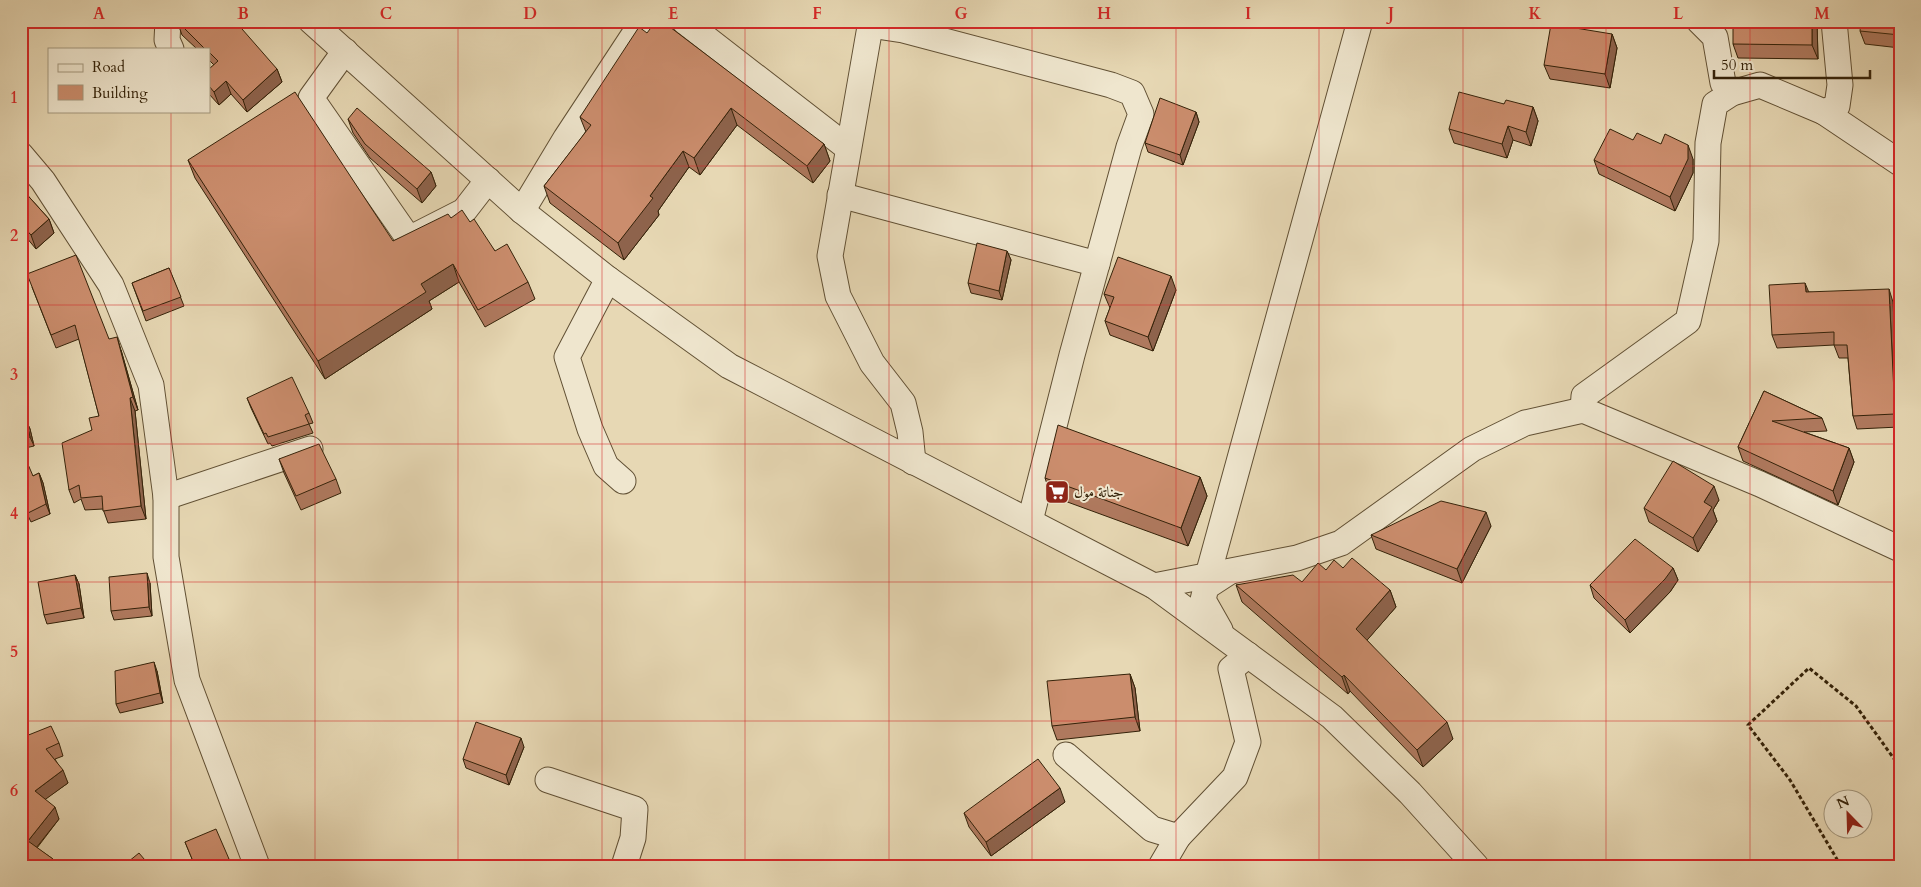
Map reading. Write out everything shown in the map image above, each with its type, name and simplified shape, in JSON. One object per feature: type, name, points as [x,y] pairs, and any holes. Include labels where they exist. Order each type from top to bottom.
[{"type":"street","points":[[168,21],[167,40],[171,48]]},
{"type":"street","points":[[311,21],[522,211],[608,279],[729,366],[1154,586],[1332,717],[1410,793],[1476,866]]},
{"type":"street","points":[[522,211],[566,138],[643,21]]},
{"type":"street","points":[[684,21],[848,148]]},
{"type":"street","points":[[1225,638],[1203,600],[1206,587],[1220,573],[1360,21]]},
{"type":"street","points":[[1699,21],[1716,37],[1723,83],[1732,93]]},
{"type":"street","points":[[1824,112],[1837,106],[1840,85],[1834,21]]},
{"type":"street","points":[[913,462],[910,432],[903,403],[872,363],[838,296],[830,256],[870,23],[1111,85],[1132,94],[1141,114],[1129,147],[1097,264],[1030,521]]},
{"type":"street","points":[[344,52],[311,98],[408,239],[464,211],[488,180]]},
{"type":"street","points":[[1583,410],[1584,396],[1688,321],[1706,241],[1708,143],[1715,104],[1732,93],[1760,86],[1824,112],[1900,163]]},
{"type":"street","points":[[21,155],[43,181],[111,285],[150,385],[166,497],[166,557],[187,680],[257,866]]},
{"type":"street","points":[[840,195],[1097,264]]},
{"type":"street","points":[[608,279],[568,357],[590,429],[606,466],[623,481]]},
{"type":"street","points":[[1154,586],[1297,558],[1341,543],[1472,449],[1525,423],[1583,410],[1760,484],[1900,549]]},
{"type":"street","points":[[166,497],[315,447]]},
{"type":"street","points":[[1161,866],[1178,838],[1235,777],[1248,742],[1231,669],[1248,655]]},
{"type":"street","points":[[1066,755],[1152,829],[1178,838]]},
{"type":"street","points":[[548,780],[635,809],[633,838],[624,866]]},
{"type":"path","points":[[1841,866],[1790,780],[1748,725],[1809,668],[1856,706],[1900,767]]},
{"type":"building","points":[[177,21],[235,21],[277,69],[243,100],[226,81],[214,92],[210,87],[210,68],[218,61],[210,53],[210,48],[204,48]]},
{"type":"building","points":[[656,21],[662,21],[824,144],[807,166],[731,108],[694,158],[683,151],[650,196],[653,198],[618,243],[544,186],[591,125],[580,117],[639,27],[647,33]]},
{"type":"building","points":[[1733,21],[1812,21],[1812,45],[1733,44]]},
{"type":"building","points":[[1861,21],[1900,21],[1900,35],[1860,31]]},
{"type":"building","points":[[1551,24],[1612,34],[1605,74],[1544,65]]},
{"type":"building","points":[[295,92],[393,241],[448,214],[451,218],[462,210],[470,222],[474,219],[495,251],[507,244],[528,282],[478,310],[453,264],[421,284],[426,292],[318,361],[188,160]]},
{"type":"building","points":[[1459,92],[1504,104],[1506,100],[1533,107],[1526,132],[1508,126],[1502,144],[1449,129]]},
{"type":"building","points":[[1160,98],[1196,112],[1180,155],[1145,143]]},
{"type":"building","points":[[357,108],[431,172],[417,189],[365,144],[348,119]]},
{"type":"building","points":[[1610,129],[1633,140],[1637,133],[1661,144],[1665,134],[1688,145],[1688,159],[1670,197],[1594,160]]},
{"type":"building","points":[[21,188],[49,219],[31,235],[21,224]]},
{"type":"building","points":[[977,243],[1007,251],[999,291],[968,283]]},
{"type":"building","points":[[76,255],[109,339],[117,337],[133,397],[130,398],[141,506],[103,511],[102,496],[81,498],[79,485],[69,490],[62,443],[92,430],[89,418],[99,416],[75,325],[51,335],[27,274]]},
{"type":"building","points":[[1118,257],[1171,276],[1148,337],[1105,321],[1114,297],[1104,294]]},
{"type":"building","points":[[169,268],[181,297],[143,311],[132,283]]},
{"type":"building","points":[[1805,283],[1806,292],[1889,289],[1895,414],[1853,416],[1847,345],[1834,345],[1834,332],[1772,335],[1769,285]]},
{"type":"building","points":[[292,377],[309,413],[305,415],[309,424],[268,437],[266,433],[264,434],[247,398]]},
{"type":"building","points":[[1764,391],[1822,418],[1772,421],[1849,448],[1833,491],[1738,447]]},
{"type":"building","points":[[26,420],[30,437],[21,439],[21,421]]},
{"type":"building","points":[[1058,425],[1200,477],[1181,528],[1045,478]]},
{"type":"building","points":[[319,444],[336,479],[296,496],[279,459]]},
{"type":"building","points":[[1673,461],[1714,486],[1704,502],[1712,507],[1693,538],[1644,508]]},
{"type":"building","points":[[27,462],[33,476],[39,473],[46,504],[28,513],[21,499],[21,464]]},
{"type":"building","points":[[1441,501],[1486,512],[1457,569],[1371,535]]},
{"type":"building","points":[[1635,539],[1673,568],[1665,579],[1625,620],[1590,585]]},
{"type":"building","points":[[1352,558],[1390,590],[1356,629],[1447,722],[1417,750],[1344,675],[1342,677],[1236,585],[1293,575],[1302,582],[1318,563],[1326,570],[1334,560],[1343,568]]},
{"type":"building","points":[[147,573],[149,607],[111,611],[109,577]]},
{"type":"building","points":[[75,575],[81,608],[44,615],[38,582]]},
{"type":"building","points":[[154,662],[160,693],[116,704],[115,671]]},
{"type":"building","points":[[1130,674],[1135,717],[1052,726],[1047,681]]},
{"type":"building","points":[[476,722],[521,738],[506,775],[463,759]]},
{"type":"building","points":[[51,726],[59,743],[46,749],[63,770],[35,791],[55,807],[28,841],[53,859],[47,866],[21,866],[21,738]]},
{"type":"building","points":[[1038,759],[1060,788],[986,842],[964,813]]},
{"type":"building","points":[[216,829],[229,859],[223,861],[225,866],[195,866],[185,842]]},
{"type":"building","points":[[139,853],[150,866],[123,866]]},
{"type":"place","name":"جناتة مول","points":[[1057,492]]}]
